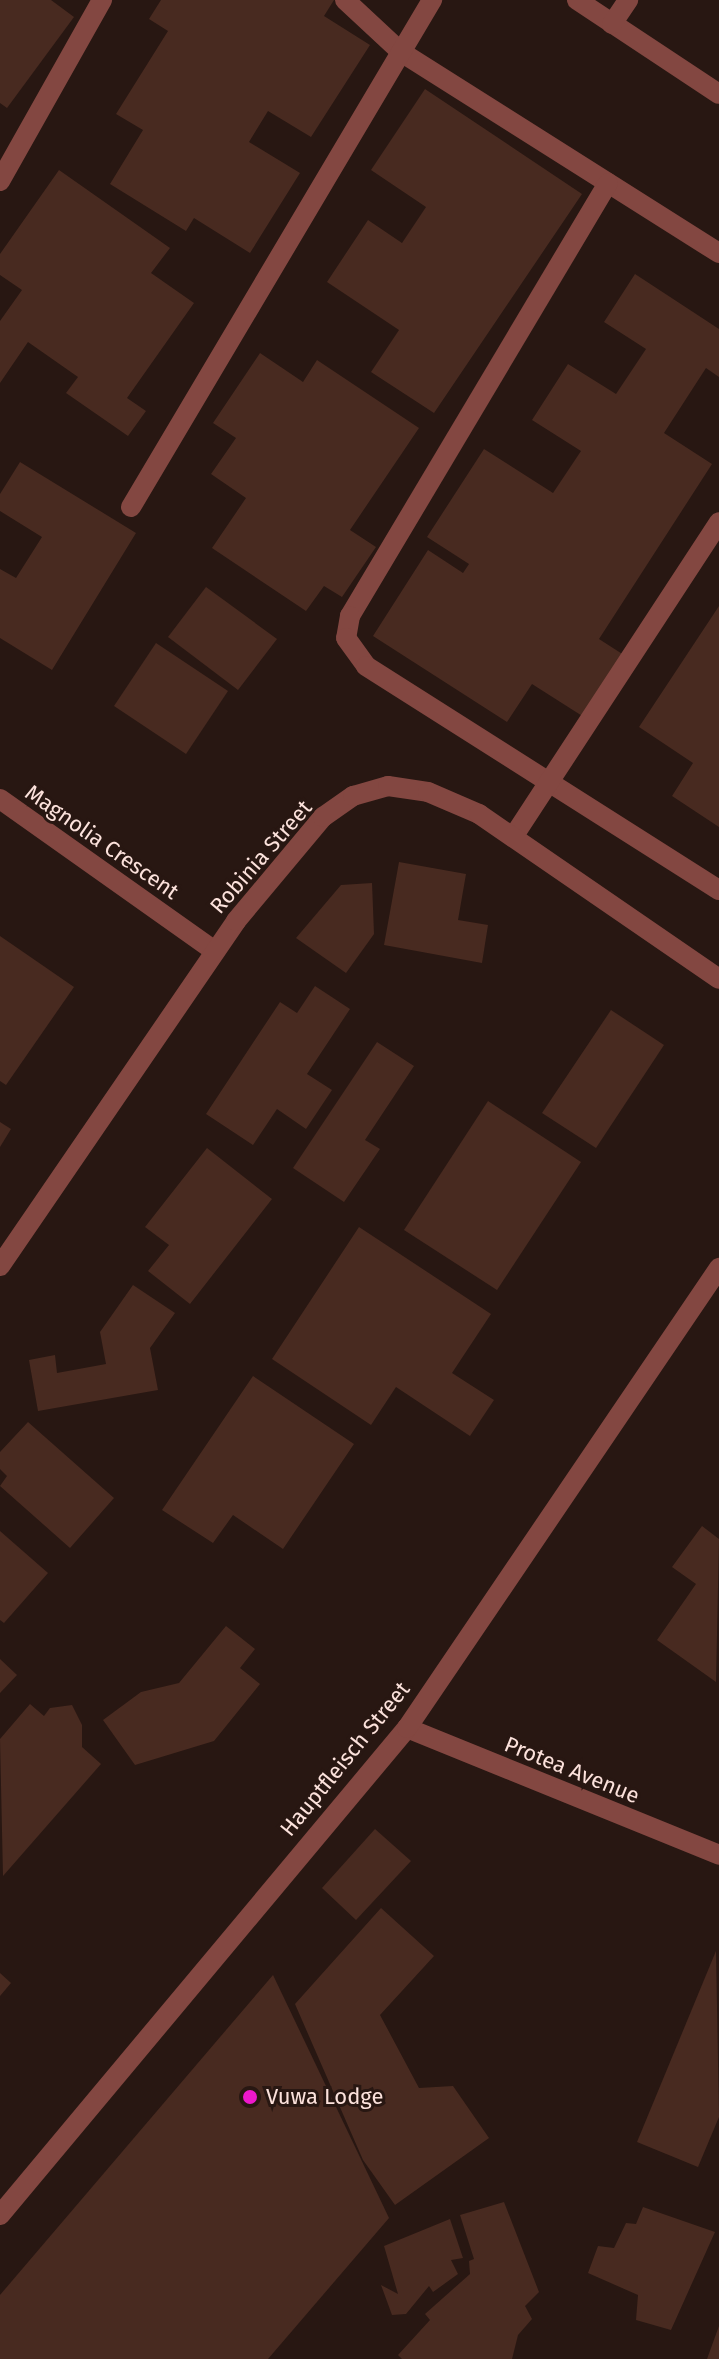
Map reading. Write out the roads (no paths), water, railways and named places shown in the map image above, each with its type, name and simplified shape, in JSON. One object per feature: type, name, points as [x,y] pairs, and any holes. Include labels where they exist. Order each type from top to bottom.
[{"type":"street","points":[[0,181],[102,0]]},
{"type":"street","points":[[345,0],[401,52],[719,253]]},
{"type":"street","points":[[131,507],[432,0]]},
{"type":"street","points":[[577,0],[719,94]]},
{"type":"street","points":[[612,24],[628,0]]},
{"type":"street","points":[[608,183],[350,616],[346,638],[366,666],[719,890]]},
{"type":"street","points":[[513,837],[719,522]]},
{"type":"street","name":"Robinia Street","points":[[0,1266],[215,951],[323,817],[353,796],[388,786],[428,792],[479,814],[719,979]]},
{"type":"street","name":"Magnolia Crescent","points":[[0,799],[215,951]]},
{"type":"street","name":"Hauptfleisch Street","points":[[0,2215],[407,1728],[719,1268]]},
{"type":"street","name":"Protea Avenue","points":[[407,1728],[719,1855]]},
{"type":"place","name":"Vuwa Lodge","points":[[250,2097]]}]
